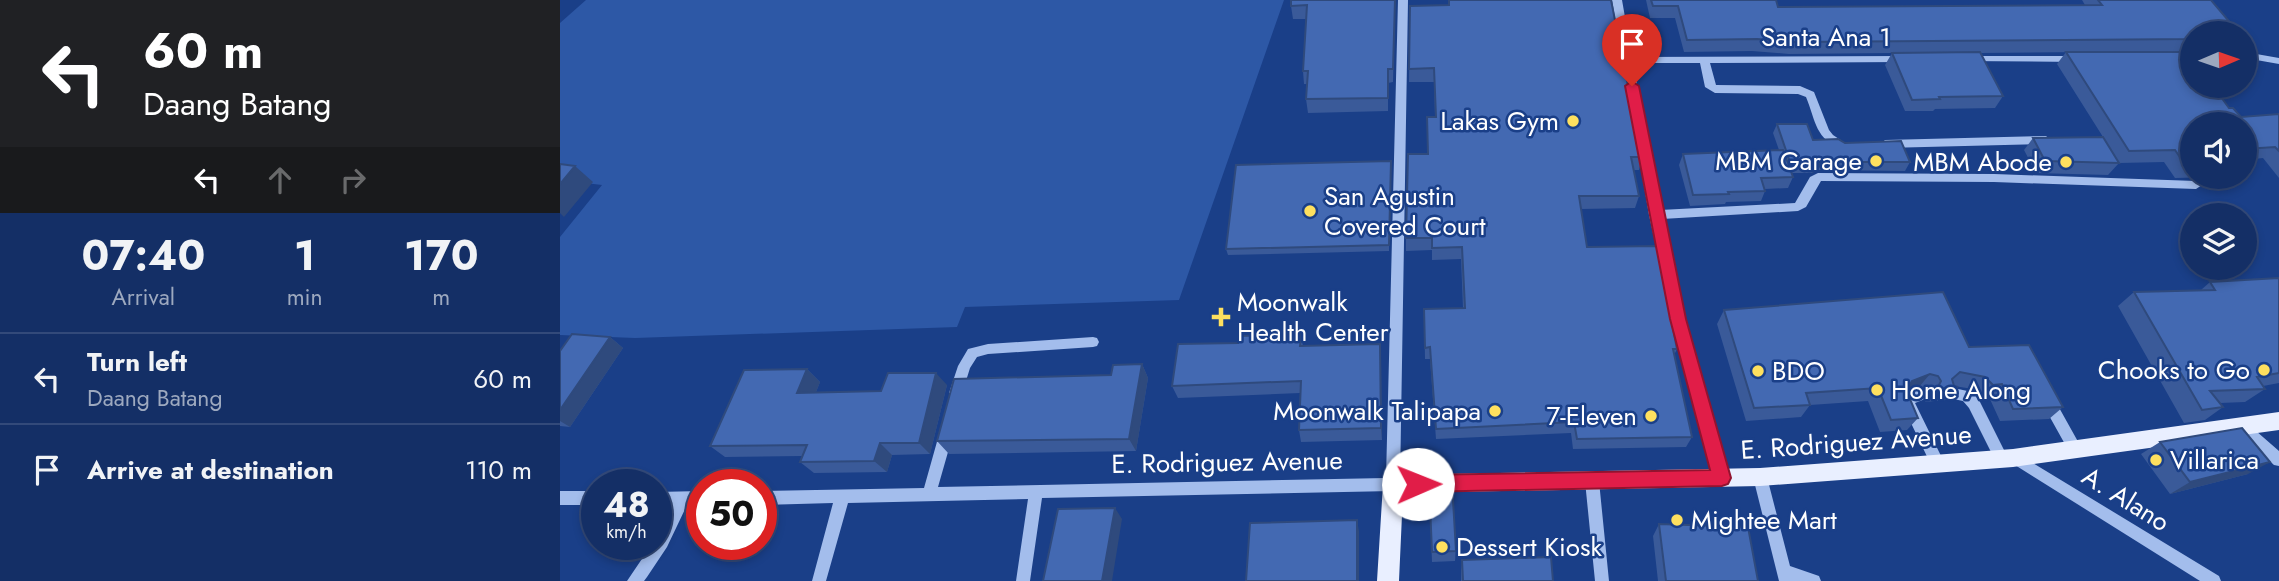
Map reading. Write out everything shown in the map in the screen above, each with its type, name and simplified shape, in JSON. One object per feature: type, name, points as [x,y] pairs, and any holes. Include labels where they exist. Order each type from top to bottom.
[{"type":"main road","name":"E. Rodriguez Avenue","points":[[1393,484],[1760,477],[2076,451],[2279,421]]},
{"type":"main road","points":[[1388,581],[1393,484]]},
{"type":"street","points":[[1393,484],[1403,0]]},
{"type":"street","points":[[1617,0],[1678,319],[1722,478]]},
{"type":"street","points":[[2258,57],[2279,61]]},
{"type":"street","points":[[1955,59],[2095,58]]},
{"type":"street","name":"Santa Ana 1","points":[[1627,60],[1913,59]]},
{"type":"street","points":[[1703,60],[1710,87],[1715,89],[1800,90],[1810,94],[1829,140],[1840,145],[1853,144]]},
{"type":"street","points":[[1867,144],[2060,139]]},
{"type":"street","points":[[1656,215],[1798,207],[1803,204],[1812,181],[1818,177],[1994,178],[2180,184]]},
{"type":"street","points":[[929,495],[964,366],[973,352],[1093,342]]},
{"type":"street","points":[[2043,391],[2076,451]]},
{"type":"street","points":[[1949,393],[1967,396],[2007,458]]},
{"type":"street","points":[[1920,395],[1907,400],[1937,463]]},
{"type":"street","points":[[2243,428],[2279,460]]},
{"type":"street","name":"A. Alano","points":[[2007,458],[2214,581]]},
{"type":"street","points":[[1760,477],[1786,577],[1814,581]]},
{"type":"street","points":[[1592,481],[1602,581]]},
{"type":"street","name":"E. Rodriguez Avenue","points":[[777,498],[1393,484]]},
{"type":"street","points":[[1023,581],[1035,493]]},
{"type":"street","points":[[819,581],[842,497]]},
{"type":"street","points":[[560,498],[581,499]]},
{"type":"street","points":[[672,499],[686,499]]},
{"type":"street","points":[[634,581],[649,565],[671,529],[682,499]]},
{"type":"shaded area","points":[[586,0],[1284,0],[1179,300],[965,307],[957,327],[635,338],[560,335],[560,237],[602,185],[560,180],[560,23]]},
{"type":"building","points":[[1291,0],[1395,0],[1393,69],[1388,69],[1388,98],[1306,99],[1308,71],[1303,71],[1307,5],[1291,6]]},
{"type":"building","points":[[1449,0],[1611,0],[1642,157],[1631,157],[1639,196],[1579,196],[1587,247],[1657,246],[1677,349],[1673,349],[1692,437],[1577,439],[1574,422],[1436,429],[1430,347],[1425,348],[1424,309],[1465,308],[1462,247],[1432,248],[1432,238],[1406,238],[1408,154],[1428,154],[1427,117],[1436,117],[1434,68],[1409,69],[1410,6],[1449,5]]},
{"type":"building","points":[[1651,0],[1776,0],[1778,7],[2102,5],[2098,0],[2211,0],[2229,21],[2180,21],[2180,39],[1794,42],[1757,39],[1687,40],[1678,6],[1653,6]]},
{"type":"building","points":[[1980,52],[2003,96],[1912,100],[1892,53]]},
{"type":"building","points":[[2066,52],[2180,52],[2180,98],[2222,98],[2229,108],[2237,112],[2180,112],[2180,157],[2175,150],[2129,151]]},
{"type":"building","points":[[2279,114],[2279,151],[2275,147],[2257,148],[2257,116]]},
{"type":"building","points":[[1777,124],[1807,124],[1813,140],[1838,139],[1845,143],[1901,141],[1910,162],[1823,162],[1791,165]]},
{"type":"building","points":[[2103,137],[2119,163],[2045,161],[2033,138]]},
{"type":"building","points":[[1783,150],[1793,177],[1761,178],[1765,191],[1693,195],[1683,154]]},
{"type":"building","name":"San Agustin Covered Court","points":[[1391,161],[1389,245],[1226,249],[1236,165]]},
{"type":"building","points":[[560,164],[575,166],[560,184]]},
{"type":"building","points":[[2279,278],[2279,373],[2257,377],[2265,389],[2210,391],[2223,407],[2202,410],[2134,292],[2215,290],[2210,282]]},
{"type":"building","points":[[1943,292],[1969,347],[2029,345],[2063,407],[2013,409],[2002,384],[1993,385],[1985,377],[1960,372],[1952,379],[1954,386],[1958,387],[1937,389],[1941,381],[1938,376],[1930,374],[1912,381],[1910,391],[1907,392],[1918,418],[1891,420],[1878,388],[1806,393],[1810,405],[1754,408],[1724,310]]},
{"type":"building","points":[[572,334],[610,337],[560,410],[560,351]]},
{"type":"building","points":[[1301,334],[1300,346],[1380,344],[1381,428],[1299,430],[1301,381],[1172,386],[1178,344],[1238,343],[1239,336]]},
{"type":"building","points":[[1142,364],[1129,439],[937,441],[954,379],[1111,375],[1113,365]]},
{"type":"building","points":[[807,369],[797,393],[881,391],[888,373],[936,373],[919,443],[880,443],[874,461],[800,462],[807,445],[710,446],[744,370]]},
{"type":"building","points":[[2242,428],[2270,462],[2190,482],[2160,442]]},
{"type":"building","points":[[1429,483],[1452,483],[1456,551],[1432,552]]},
{"type":"building","points":[[1115,508],[1102,581],[1043,581],[1058,509]]},
{"type":"building","points":[[1357,520],[1357,581],[1246,581],[1250,523]]},
{"type":"building","points":[[1659,524],[1748,527],[1758,581],[1666,581]]},
{"type":"building","points":[[1551,557],[1553,581],[1463,581],[1462,560]]},
{"type":"place","name":"Lakas Gym","points":[[1573,121]]},
{"type":"place","name":"MBM Garage","points":[[1876,161]]},
{"type":"place","name":"MBM Abode","points":[[2066,162]]},
{"type":"place","name":"San Agustin Covered Court","points":[[1310,211]]},
{"type":"place","name":"Moonwalk Health Center","points":[[1221,317]]},
{"type":"place","name":"Chooks to Go","points":[[2264,370]]},
{"type":"place","name":"BDO","points":[[1758,371]]},
{"type":"place","name":"Home Along","points":[[1877,390]]},
{"type":"place","name":"Moonwalk Talipapa","points":[[1495,411]]},
{"type":"place","name":"7-Eleven","points":[[1651,416]]},
{"type":"place","name":"Villarica","points":[[2156,460]]},
{"type":"place","name":"Mightee Mart","points":[[1677,520]]},
{"type":"place","name":"Dessert Kiosk","points":[[1442,547]]},
{"type":"route","points":[[1418,484],[1722,478],[1678,319],[1632,86]]}]
